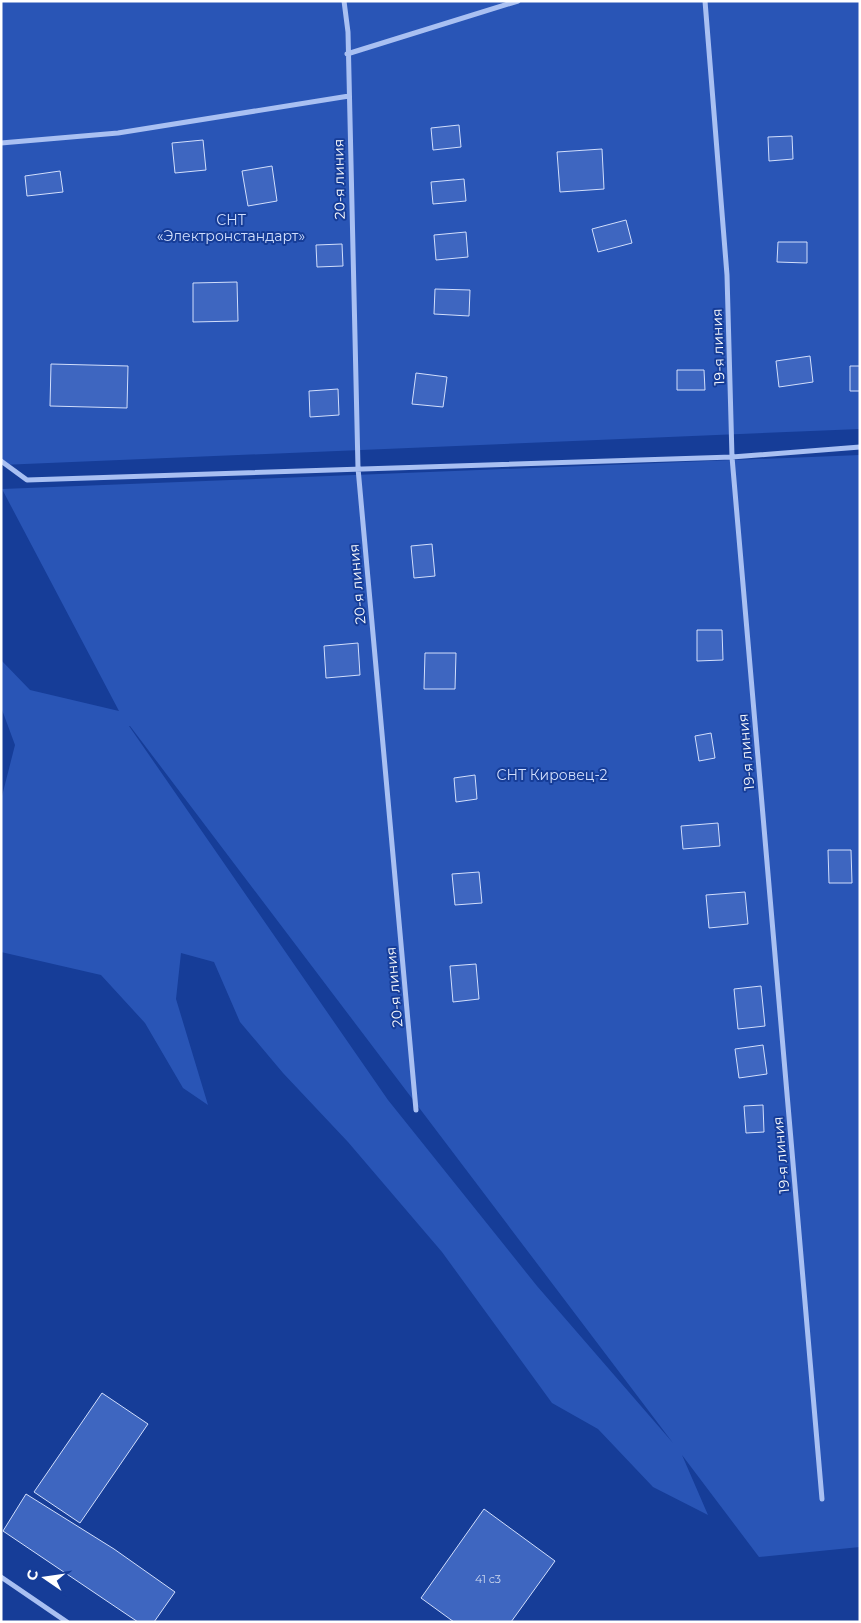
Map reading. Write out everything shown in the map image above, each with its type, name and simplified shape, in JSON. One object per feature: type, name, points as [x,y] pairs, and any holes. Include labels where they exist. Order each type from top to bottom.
[{"type":"street","name":"20-я линия","points":[[344,1],[348,32],[358,468],[416,1110]]},
{"type":"street","points":[[348,54],[518,1]]},
{"type":"street","name":"19-я линия","points":[[705,1],[727,275],[732,457],[822,1499]]},
{"type":"street","points":[[1,143],[118,133],[349,96]]},
{"type":"street","points":[[1,461],[27,480],[732,457],[860,447]]},
{"type":"street","points":[[1,1577],[67,1622]]},
{"type":"green space","name":"СНТ «Электронстандарт»","points":[[1,1],[860,1],[860,429],[1,465]]},
{"type":"green space","name":"СНТ Кировец-2","points":[[860,455],[860,1547],[759,1557],[682,1455],[708,1515],[653,1487],[598,1429],[552,1403],[442,1252],[348,1142],[283,1073],[240,1022],[214,962],[181,953],[176,999],[208,1105],[183,1088],[145,1023],[101,975],[1,952],[1,800],[15,745],[1,707],[1,660],[30,690],[119,711],[2,489]],"holes":[[[130,726],[673,1443],[537,1286],[388,1100]]]},
{"type":"building","points":[[459,125],[461,147],[433,150],[431,128]]},
{"type":"building","points":[[792,136],[793,159],[769,161],[768,137]]},
{"type":"building","points":[[203,140],[206,170],[175,173],[172,143]]},
{"type":"building","points":[[602,149],[604,189],[560,192],[557,152]]},
{"type":"building","points":[[272,166],[277,201],[248,206],[242,171]]},
{"type":"building","points":[[60,171],[63,192],[27,196],[25,176]]},
{"type":"building","points":[[464,179],[466,201],[433,204],[431,182]]},
{"type":"building","points":[[626,220],[632,243],[598,252],[592,229]]},
{"type":"building","points":[[466,232],[468,257],[436,260],[434,235]]},
{"type":"building","points":[[778,242],[807,242],[807,263],[777,262]]},
{"type":"building","points":[[342,244],[343,266],[317,267],[316,245]]},
{"type":"building","points":[[237,282],[238,321],[193,322],[193,283]]},
{"type":"building","points":[[435,289],[470,290],[469,316],[434,314]]},
{"type":"building","points":[[810,356],[813,382],[779,387],[776,361]]},
{"type":"building","points":[[51,364],[128,366],[127,408],[50,406]]},
{"type":"building","points":[[850,366],[860,366],[860,391],[850,391]]},
{"type":"building","points":[[677,370],[704,370],[705,390],[677,390]]},
{"type":"building","points":[[416,373],[447,377],[443,407],[412,404]]},
{"type":"building","points":[[338,389],[339,415],[310,417],[309,391]]},
{"type":"building","points":[[432,544],[435,576],[414,578],[411,546]]},
{"type":"building","points":[[697,630],[722,630],[723,660],[697,661]]},
{"type":"building","points":[[358,643],[360,675],[326,678],[324,646]]},
{"type":"building","points":[[425,653],[456,653],[455,689],[424,689]]},
{"type":"building","points":[[711,733],[715,758],[699,761],[695,736]]},
{"type":"building","points":[[475,775],[477,799],[456,802],[454,778]]},
{"type":"building","points":[[718,823],[720,846],[683,849],[681,826]]},
{"type":"building","points":[[828,850],[851,850],[852,883],[829,883]]},
{"type":"building","points":[[479,872],[482,903],[455,905],[452,874]]},
{"type":"building","points":[[745,892],[748,924],[709,928],[706,895]]},
{"type":"building","points":[[476,964],[479,999],[453,1002],[450,966]]},
{"type":"building","points":[[761,986],[765,1026],[738,1029],[734,989]]},
{"type":"building","points":[[763,1045],[767,1074],[739,1078],[735,1049]]},
{"type":"building","points":[[763,1105],[764,1132],[746,1133],[744,1106]]},
{"type":"building","points":[[102,1393],[148,1424],[80,1523],[34,1492]]},
{"type":"building","points":[[26,1494],[114,1549],[175,1592],[154,1622],[138,1622],[3,1531]]},
{"type":"building","points":[[484,1509],[555,1561],[511,1622],[454,1622],[421,1598]]}]
